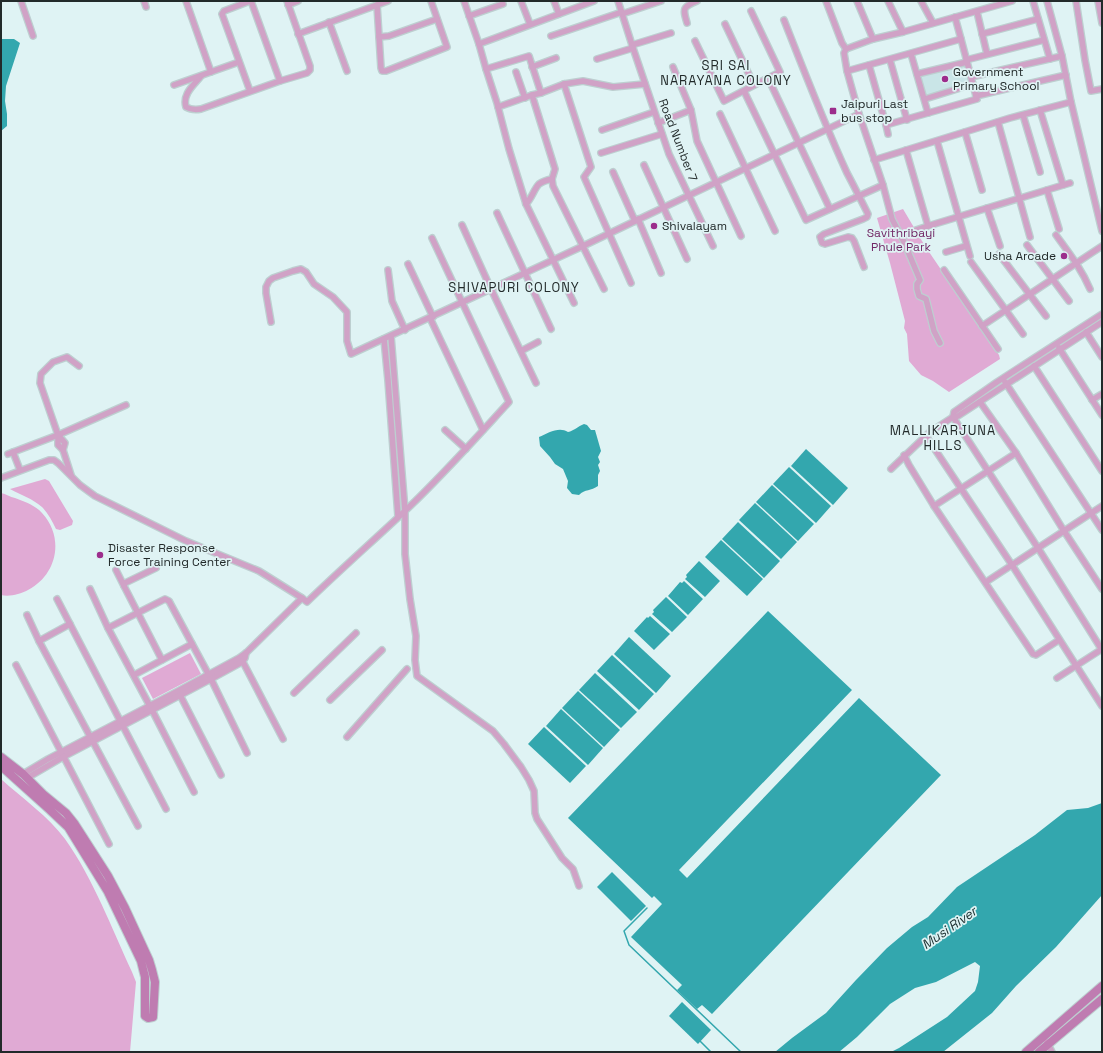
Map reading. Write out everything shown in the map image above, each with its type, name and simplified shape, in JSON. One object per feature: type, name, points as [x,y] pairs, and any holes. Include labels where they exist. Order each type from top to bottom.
[{"type":"street","points":[[21,1],[33,36]]},
{"type":"street","points":[[186,1],[211,72]]},
{"type":"street","points":[[250,91],[222,14],[224,11],[251,1],[280,81]]},
{"type":"street","points":[[201,76],[185,98],[184,103],[189,109],[201,109],[250,91],[307,73],[310,70],[310,66],[288,3],[298,1]]},
{"type":"street","points":[[367,1],[368,8]]},
{"type":"street","points":[[298,34],[388,1]]},
{"type":"street","points":[[377,5],[382,71],[447,47],[430,1]]},
{"type":"street","points":[[464,1],[480,44],[526,204],[574,303]]},
{"type":"street","points":[[521,1],[530,24]]},
{"type":"street","points":[[554,1],[559,14]]},
{"type":"street","points":[[480,44],[587,2],[594,1]]},
{"type":"street","name":"Road Number 7","points":[[618,1],[632,47],[669,154],[713,246]]},
{"type":"street","points":[[551,36],[661,1]]},
{"type":"street","points":[[687,23],[684,11],[685,8],[689,4],[697,1]]},
{"type":"street","points":[[826,1],[842,43],[846,49]]},
{"type":"street","points":[[857,1],[873,39]]},
{"type":"street","points":[[888,1],[903,32]]},
{"type":"street","points":[[921,1],[933,23]]},
{"type":"street","points":[[846,49],[873,39],[977,12],[1012,1]]},
{"type":"street","points":[[1033,1],[1050,59]]},
{"type":"street","points":[[1047,1],[1062,56],[1071,102],[1099,205],[1102,231]]},
{"type":"street","points":[[1076,1],[1091,91],[1102,89]]},
{"type":"street","points":[[1098,1],[1102,23]]},
{"type":"street","points":[[469,16],[504,4]]},
{"type":"street","points":[[695,40],[724,101],[744,91],[780,72],[751,11]]},
{"type":"street","points":[[977,12],[987,54]]},
{"type":"street","points":[[886,125],[977,99],[955,17]]},
{"type":"street","points":[[379,37],[389,36],[437,19]]},
{"type":"street","points":[[982,34],[1038,19]]},
{"type":"street","points":[[784,20],[828,129],[868,214],[867,217],[863,219],[824,234],[820,237],[822,243],[826,244],[848,237],[852,238],[864,267]]},
{"type":"street","points":[[329,22],[347,71]]},
{"type":"street","points":[[725,24],[754,85]]},
{"type":"street","points":[[597,59],[671,33]]},
{"type":"street","points":[[847,71],[961,40]]},
{"type":"street","points":[[918,74],[987,54],[1044,40]]},
{"type":"street","points":[[846,49],[844,53],[847,71],[859,114],[883,185],[892,219],[904,242],[920,280],[917,284],[917,294],[926,298],[934,331],[940,343]]},
{"type":"street","points":[[911,54],[928,113]]},
{"type":"street","points":[[486,69],[529,56],[540,93]]},
{"type":"street","points":[[971,77],[1062,56]]},
{"type":"street","points":[[532,67],[556,58]]},
{"type":"street","points":[[890,60],[907,120]]},
{"type":"street","points":[[174,85],[240,62]]},
{"type":"street","points":[[869,65],[888,134]]},
{"type":"street","points":[[673,67],[691,110],[697,141],[741,236]]},
{"type":"street","points":[[516,72],[525,98]]},
{"type":"street","points":[[976,96],[1066,76]]},
{"type":"street","points":[[768,78],[830,209]]},
{"type":"street","points":[[498,107],[564,84],[583,81],[613,87],[645,84]]},
{"type":"street","points":[[564,84],[591,167],[584,177],[631,283]]},
{"type":"street","points":[[925,99],[973,84]]},
{"type":"street","points":[[744,91],[806,220],[883,185]]},
{"type":"street","points":[[532,95],[555,169],[552,179],[553,186],[604,289]]},
{"type":"street","points":[[874,160],[1023,114],[1071,102]]},
{"type":"street","points":[[658,123],[691,110]]},
{"type":"street","points":[[1040,110],[1063,185]]},
{"type":"street","points":[[602,130],[654,112]]},
{"type":"street","points":[[720,114],[774,231]]},
{"type":"street","points":[[271,322],[266,292],[266,287],[269,281],[273,278],[301,269],[306,272],[314,284],[333,297],[346,312],[347,341],[351,354],[463,303],[859,114]]},
{"type":"street","points":[[1023,114],[1040,172]]},
{"type":"street","points":[[998,122],[1030,237]]},
{"type":"street","points":[[965,132],[982,190]]},
{"type":"street","points":[[601,153],[662,134]]},
{"type":"street","points":[[937,141],[970,259],[1023,334]]},
{"type":"street","points":[[906,150],[928,226]]},
{"type":"street","points":[[644,165],[687,259]]},
{"type":"street","points":[[613,172],[661,273]]},
{"type":"street","points":[[526,204],[530,201],[538,185],[543,181],[552,179]]},
{"type":"street","points":[[916,230],[1070,183]]},
{"type":"street","points":[[1047,190],[1059,229]]},
{"type":"street","points":[[987,208],[1000,246]]},
{"type":"street","points":[[497,213],[551,329]]},
{"type":"street","points":[[462,225],[536,383]]},
{"type":"street","points":[[1056,235],[1084,275],[1090,289]]},
{"type":"street","points":[[1,478],[49,460],[54,460],[80,485],[95,496],[186,541],[260,571],[307,602],[446,470],[509,402],[432,238]]},
{"type":"street","points":[[1027,245],[1069,301]]},
{"type":"street","points":[[946,252],[966,246]]},
{"type":"street","points":[[982,326],[1102,246]]},
{"type":"street","points":[[999,254],[1046,316]]},
{"type":"street","points":[[408,264],[483,430]]},
{"type":"street","points":[[388,270],[392,301],[405,330]]},
{"type":"street","points":[[944,270],[998,349]]},
{"type":"street","points":[[1057,678],[1102,649],[954,417],[954,412],[1102,314]]},
{"type":"street","points":[[891,469],[904,455],[930,432],[980,402],[1102,322]]},
{"type":"street","points":[[1086,332],[1102,357]]},
{"type":"street","points":[[391,336],[398,516]]},
{"type":"street","points":[[384,339],[404,511],[410,598],[416,636],[415,660],[417,676],[493,731],[504,744],[521,767],[534,791],[535,813],[537,819],[562,858],[573,869],[579,886]]},
{"type":"street","points":[[520,351],[538,342]]},
{"type":"street","points":[[1056,344],[1102,415]]},
{"type":"street","points":[[71,477],[63,450],[65,443],[58,435],[40,383],[41,374],[53,362],[67,357],[79,366]]},
{"type":"street","points":[[1034,366],[1102,471]]},
{"type":"street","points":[[1002,379],[1102,530]]},
{"type":"street","points":[[1092,400],[1102,394]]},
{"type":"street","points":[[980,402],[1016,453],[1102,589]]},
{"type":"street","points":[[20,470],[11,453],[58,435],[126,405]]},
{"type":"street","points":[[445,430],[466,449]]},
{"type":"street","points":[[926,436],[1012,565],[1102,706]]},
{"type":"street","points":[[934,506],[1016,453]]},
{"type":"street","points":[[904,455],[934,506],[1033,654],[1036,655],[1060,640]]},
{"type":"street","points":[[986,582],[1102,506]]},
{"type":"street","points":[[124,586],[125,583],[156,568]]},
{"type":"street","points":[[116,570],[162,660]]},
{"type":"street","points":[[90,589],[108,628],[194,792]]},
{"type":"street","points":[[57,598],[166,809]]},
{"type":"street","points":[[25,776],[62,754],[240,660],[302,598]]},
{"type":"street","points":[[108,628],[165,599],[169,601],[210,677],[247,753]]},
{"type":"street","points":[[27,615],[39,641],[138,826]]},
{"type":"street","points":[[39,641],[70,624]]},
{"type":"street","points":[[294,693],[356,633]]},
{"type":"street","points":[[134,675],[192,644]]},
{"type":"street","points":[[330,700],[382,650]]},
{"type":"street","points":[[240,660],[283,739]]},
{"type":"street","points":[[16,665],[109,844]]},
{"type":"street","points":[[347,737],[407,668]]},
{"type":"street","points":[[179,693],[221,775]]},
{"type":"street","points":[[1,757],[25,776],[43,794],[66,813],[74,823],[96,864],[141,961],[145,977],[145,1016],[148,1018],[153,1017],[155,982],[149,960],[125,908],[96,864],[68,827],[1,766]]},
{"type":"street","points":[[1026,1052],[1102,986]]},
{"type":"street","points":[[1040,1039],[1045,1050],[1102,999]]},
{"type":"shaded area","name":"Government Primary School","points":[[965,64],[971,83],[926,97],[920,75]]},
{"type":"green space","name":"Savithribayi Phule Park","points":[[903,209],[925,246],[999,355],[1000,359],[949,392],[921,375],[909,361],[907,334],[904,328],[905,321],[877,218]]},
{"type":"green space","points":[[45,479],[49,481],[73,521],[72,525],[60,530],[56,529],[48,514],[42,507],[31,499],[10,489]]},
{"type":"green space","points":[[1,493],[26,502],[39,510],[49,523],[54,533],[55,544],[51,566],[46,575],[28,590],[18,594],[4,596],[1,595]]},
{"type":"green space","points":[[190,653],[201,674],[153,699],[142,678]]},
{"type":"green space","points":[[1,779],[43,815],[59,831],[75,854],[102,904],[136,982],[130,1052],[1,1052]]},
{"type":"water","points":[[1,39],[14,39],[20,43],[6,86],[5,101],[7,126],[1,131]]},
{"type":"water","points":[[584,424],[591,430],[595,430],[601,451],[598,457],[600,462],[598,465],[600,471],[598,475],[598,486],[579,495],[572,494],[567,488],[568,481],[563,469],[555,464],[540,446],[539,437],[557,430],[565,430],[568,432]]},
{"type":"water","points":[[806,449],[848,488],[833,505],[791,466]]},
{"type":"water","points":[[789,467],[831,506],[816,523],[773,484]]},
{"type":"water","points":[[772,485],[814,524],[798,541],[756,502]]},
{"type":"water","points":[[755,503],[797,542],[781,559],[739,520]]},
{"type":"water","points":[[738,522],[780,561],[764,578],[722,539]]},
{"type":"water","points":[[721,540],[763,579],[747,596],[705,557]]},
{"type":"water","points":[[699,561],[720,581],[705,597],[685,579],[687,577],[686,575]]},
{"type":"water","points":[[684,581],[703,599],[688,615],[668,596],[680,582],[682,583]]},
{"type":"water","points":[[666,597],[687,617],[672,632],[652,614],[654,612],[653,610]]},
{"type":"water","points":[[768,611],[852,690],[679,870],[687,878],[859,698],[941,775],[712,1014],[702,1005],[697,1009],[677,990],[682,985],[631,937],[662,904],[654,896],[652,898],[568,818]]},
{"type":"water","points":[[650,616],[670,634],[654,650],[634,631],[647,617],[648,618]]},
{"type":"water","points":[[629,637],[671,676],[656,693],[614,654]]},
{"type":"water","points":[[612,655],[654,694],[639,710],[597,671]]},
{"type":"water","points":[[595,673],[637,712],[621,728],[579,690]]},
{"type":"water","points":[[578,691],[620,730],[604,747],[562,708]]},
{"type":"water","points":[[561,709],[603,748],[588,765],[546,726]]},
{"type":"water","points":[[544,727],[586,766],[570,783],[528,744]]},
{"type":"water","name":"Musi River","points":[[1102,803],[1102,895],[1056,947],[1016,986],[992,1013],[943,1052],[891,1052],[947,1017],[975,991],[980,966],[975,962],[936,982],[915,988],[890,1004],[857,1037],[839,1052],[775,1052],[826,1013],[887,948],[912,927],[928,917],[957,887],[1035,835],[1067,810],[1088,808]]},
{"type":"water","points":[[612,872],[646,906],[631,921],[597,887]]},
{"type":"water","points":[[682,1002],[711,1030],[698,1044],[669,1016]]},
{"type":"waterway","points":[[647,908],[624,931],[629,945],[741,1052]]},
{"type":"waterway","points":[[700,1041],[711,1052]]},
{"type":"place","name":"Government Primary School","points":[[945,79]]},
{"type":"place","name":"Jaipuri Last bus stop","points":[[833,111]]},
{"type":"place","name":"Shivalayam","points":[[654,226]]},
{"type":"place","name":"Usha Arcade","points":[[1064,256]]},
{"type":"place","name":"Disaster Response Force Training Center","points":[[100,555]]},
{"type":"district","name":"SRI SAI NARAYANA COLONY","points":[[726,72]]},
{"type":"district","name":"SHIVAPURI COLONY","points":[[514,287]]},
{"type":"district","name":"MALLIKARJUNA HILLS","points":[[943,438]]}]
